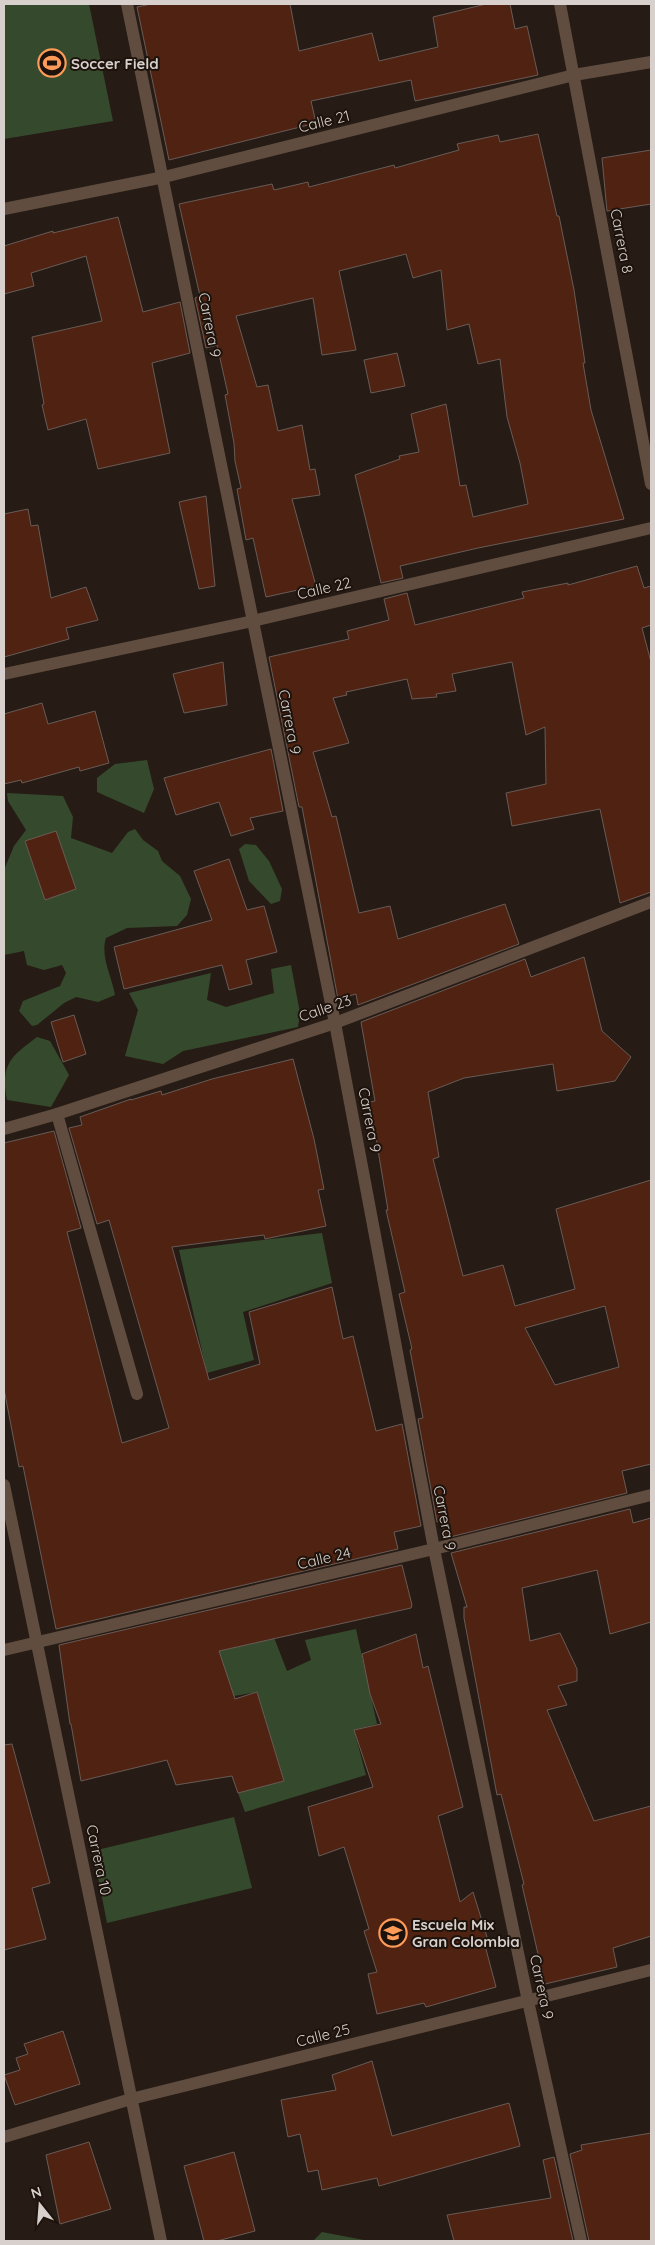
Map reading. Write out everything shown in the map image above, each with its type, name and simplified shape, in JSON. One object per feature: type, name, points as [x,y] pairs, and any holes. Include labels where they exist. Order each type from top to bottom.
[{"type":"street","name":"Carrera 9","points":[[127,4],[164,177],[335,1023],[434,1549],[528,2001],[581,2241]]},
{"type":"street","name":"Carrera 8","points":[[560,4],[651,484]]},
{"type":"street","name":"Calle 21","points":[[4,209],[164,177],[574,75],[651,62]]},
{"type":"street","name":"Calle 22","points":[[4,674],[253,621],[651,528]]},
{"type":"street","name":"Calle 23","points":[[4,1130],[335,1023],[651,902]]},
{"type":"street","points":[[57,1114],[138,1394]]},
{"type":"street","name":"Carrera 10","points":[[4,1485],[161,2241]]},
{"type":"street","name":"Calle 24","points":[[4,1650],[434,1549],[651,1495]]},
{"type":"street","name":"Calle 25","points":[[4,2137],[131,2099],[651,1970]]},
{"type":"green space","name":"Soccer Field","points":[[4,4],[89,4],[113,121],[4,139]]},
{"type":"green space","points":[[147,760],[154,789],[144,813],[97,792],[97,778],[115,764]]},
{"type":"green space","points":[[7,793],[63,796],[73,817],[71,838],[112,853],[128,832],[135,829],[143,840],[158,851],[162,861],[180,876],[191,899],[187,915],[177,926],[127,928],[106,938],[105,959],[115,995],[98,1002],[76,997],[64,1003],[37,1025],[32,1026],[19,1011],[23,1001],[60,986],[66,973],[62,965],[44,970],[27,965],[24,951],[4,955],[4,870],[14,846],[26,830],[8,801]]},
{"type":"green space","points":[[245,844],[256,845],[269,861],[282,889],[280,901],[271,904],[249,881],[239,849]]},
{"type":"green space","points":[[291,965],[300,1013],[298,1027],[183,1051],[163,1064],[125,1056],[138,1010],[129,993],[211,973],[207,1000],[226,1007],[274,993],[271,969]]},
{"type":"green space","points":[[37,1037],[50,1041],[69,1075],[51,1107],[7,1100],[5,1077],[10,1062]]},
{"type":"green space","points":[[322,1233],[332,1283],[243,1312],[254,1360],[207,1373],[179,1250]]},
{"type":"green space","points":[[356,1629],[377,1724],[354,1730],[366,1775],[245,1812],[238,1793],[284,1781],[257,1692],[234,1696],[219,1651],[273,1635],[287,1671],[311,1660],[305,1640]]},
{"type":"green space","points":[[234,1817],[252,1888],[107,1923],[93,1851]]},
{"type":"green space","points":[[322,2232],[369,2241],[313,2241]]},
{"type":"building","points":[[151,4],[290,4],[299,51],[372,33],[379,61],[438,47],[433,17],[486,4],[510,4],[515,29],[527,26],[538,75],[415,101],[411,80],[311,101],[316,123],[169,160],[137,7]]},
{"type":"building","points":[[538,134],[557,216],[559,216],[574,290],[591,410],[624,519],[478,548],[400,566],[403,578],[381,583],[355,475],[400,459],[399,456],[419,452],[411,414],[446,404],[460,486],[466,485],[473,517],[528,504],[520,463],[507,417],[500,359],[478,364],[469,324],[447,330],[441,270],[413,278],[406,254],[339,271],[356,350],[322,355],[313,298],[236,316],[257,387],[268,385],[278,431],[302,425],[310,470],[315,469],[320,495],[292,499],[316,586],[266,597],[253,538],[246,540],[237,489],[241,488],[225,395],[228,394],[217,345],[206,348],[195,298],[200,296],[179,204],[272,184],[274,190],[308,182],[309,187],[394,165],[395,168],[459,150],[457,144],[498,135],[500,142]]},
{"type":"building","points":[[651,150],[651,204],[607,211],[602,158]]},
{"type":"building","points":[[118,217],[143,312],[180,302],[190,353],[152,363],[170,453],[98,469],[86,419],[48,430],[42,405],[44,404],[32,337],[102,321],[86,256],[31,273],[34,286],[4,294],[4,246],[53,231],[53,233]]},
{"type":"building","points":[[397,353],[405,386],[371,393],[364,360]]},
{"type":"building","points":[[206,496],[215,586],[199,589],[179,502]]},
{"type":"building","points":[[28,509],[31,526],[38,525],[51,598],[86,587],[98,620],[66,628],[69,639],[4,657],[4,514]]},
{"type":"building","points":[[637,566],[644,588],[651,586],[651,625],[642,628],[651,662],[651,892],[620,903],[600,809],[512,826],[506,793],[546,784],[545,727],[526,735],[512,662],[452,674],[456,691],[436,694],[437,697],[412,699],[407,679],[346,692],[347,695],[333,698],[349,743],[313,752],[332,817],[336,816],[359,913],[390,906],[398,939],[505,904],[519,944],[358,1005],[356,994],[338,999],[302,807],[299,807],[269,657],[349,639],[347,631],[389,620],[384,599],[407,593],[415,625],[524,598],[522,592],[568,583],[568,585]]},
{"type":"building","points":[[223,662],[227,705],[184,713],[173,674]]},
{"type":"building","points":[[42,703],[48,724],[95,711],[109,763],[80,771],[79,767],[22,783],[21,780],[4,784],[4,714]]},
{"type":"building","points":[[271,749],[283,811],[250,818],[254,829],[231,836],[219,802],[176,815],[164,778]]},
{"type":"building","points":[[56,831],[76,889],[45,900],[25,841]]},
{"type":"building","points":[[229,859],[247,910],[264,906],[277,952],[246,960],[252,984],[229,990],[222,965],[124,989],[114,947],[212,920],[194,871]]},
{"type":"building","points":[[584,957],[602,1031],[631,1057],[615,1081],[557,1091],[553,1064],[464,1078],[428,1092],[439,1157],[433,1159],[463,1276],[503,1265],[515,1306],[575,1289],[556,1209],[651,1180],[651,1464],[622,1471],[627,1493],[446,1538],[441,1521],[437,1522],[418,1419],[423,1418],[410,1350],[412,1349],[399,1294],[405,1292],[386,1210],[388,1210],[370,1102],[375,1101],[361,1022],[525,959],[531,977]],"holes":[[[605,1306],[619,1367],[555,1385],[525,1328]]]},
{"type":"building","points":[[74,1015],[86,1054],[63,1062],[51,1022]]},
{"type":"building","points":[[293,1059],[314,1139],[324,1189],[318,1190],[326,1226],[265,1239],[264,1235],[172,1247],[209,1380],[260,1364],[249,1312],[332,1287],[343,1339],[353,1336],[376,1431],[402,1424],[421,1526],[394,1532],[398,1549],[56,1629],[23,1466],[19,1467],[4,1389],[4,1143],[54,1131],[81,1228],[67,1232],[122,1443],[169,1428],[109,1220],[97,1224],[69,1128],[82,1125],[80,1117],[131,1099],[161,1091],[162,1095],[212,1079]]},
{"type":"building","points":[[630,1509],[633,1523],[651,1518],[651,1622],[610,1634],[597,1570],[522,1588],[530,1641],[560,1633],[577,1669],[577,1681],[558,1686],[567,1705],[547,1710],[594,1821],[651,1806],[651,1936],[613,1948],[617,1967],[545,1984],[522,1885],[524,1884],[501,1794],[497,1795],[464,1618],[464,1607],[467,1607],[451,1553]]},
{"type":"building","points":[[402,1565],[412,1605],[411,1608],[219,1651],[235,1699],[257,1692],[284,1781],[238,1793],[232,1776],[176,1785],[167,1760],[81,1781],[70,1724],[59,1645]]},
{"type":"building","points":[[416,1634],[423,1668],[428,1666],[463,1807],[438,1816],[460,1902],[473,1892],[487,1937],[483,1938],[496,1987],[426,2007],[424,2003],[377,2014],[368,1974],[377,1972],[364,1931],[369,1929],[344,1847],[319,1856],[308,1807],[373,1787],[354,1730],[381,1724],[370,1694],[362,1654]]},
{"type":"building","points":[[12,1744],[50,1883],[32,1888],[46,1939],[4,1950],[4,1745]]},
{"type":"building","points":[[63,2031],[80,2084],[15,2105],[4,2075],[20,2070],[16,2058],[28,2054],[24,2044]]},
{"type":"building","points":[[372,2061],[392,2136],[509,2103],[520,2146],[379,2186],[377,2178],[322,2190],[318,2170],[308,2172],[300,2134],[288,2137],[281,2100],[336,2090],[332,2075]]},
{"type":"building","points":[[651,2133],[651,2241],[589,2241],[570,2154],[582,2150],[581,2145]]},
{"type":"building","points":[[89,2142],[111,2209],[60,2224],[46,2155]]},
{"type":"building","points":[[234,2152],[255,2231],[217,2241],[204,2241],[184,2166]]},
{"type":"building","points":[[554,2157],[573,2241],[454,2241],[447,2215],[551,2198],[543,2160]]},
{"type":"place","name":"Soccer Field","points":[[52,63]]},
{"type":"place","name":"Escuela Mix Gran Colombia","points":[[393,1933]]}]
